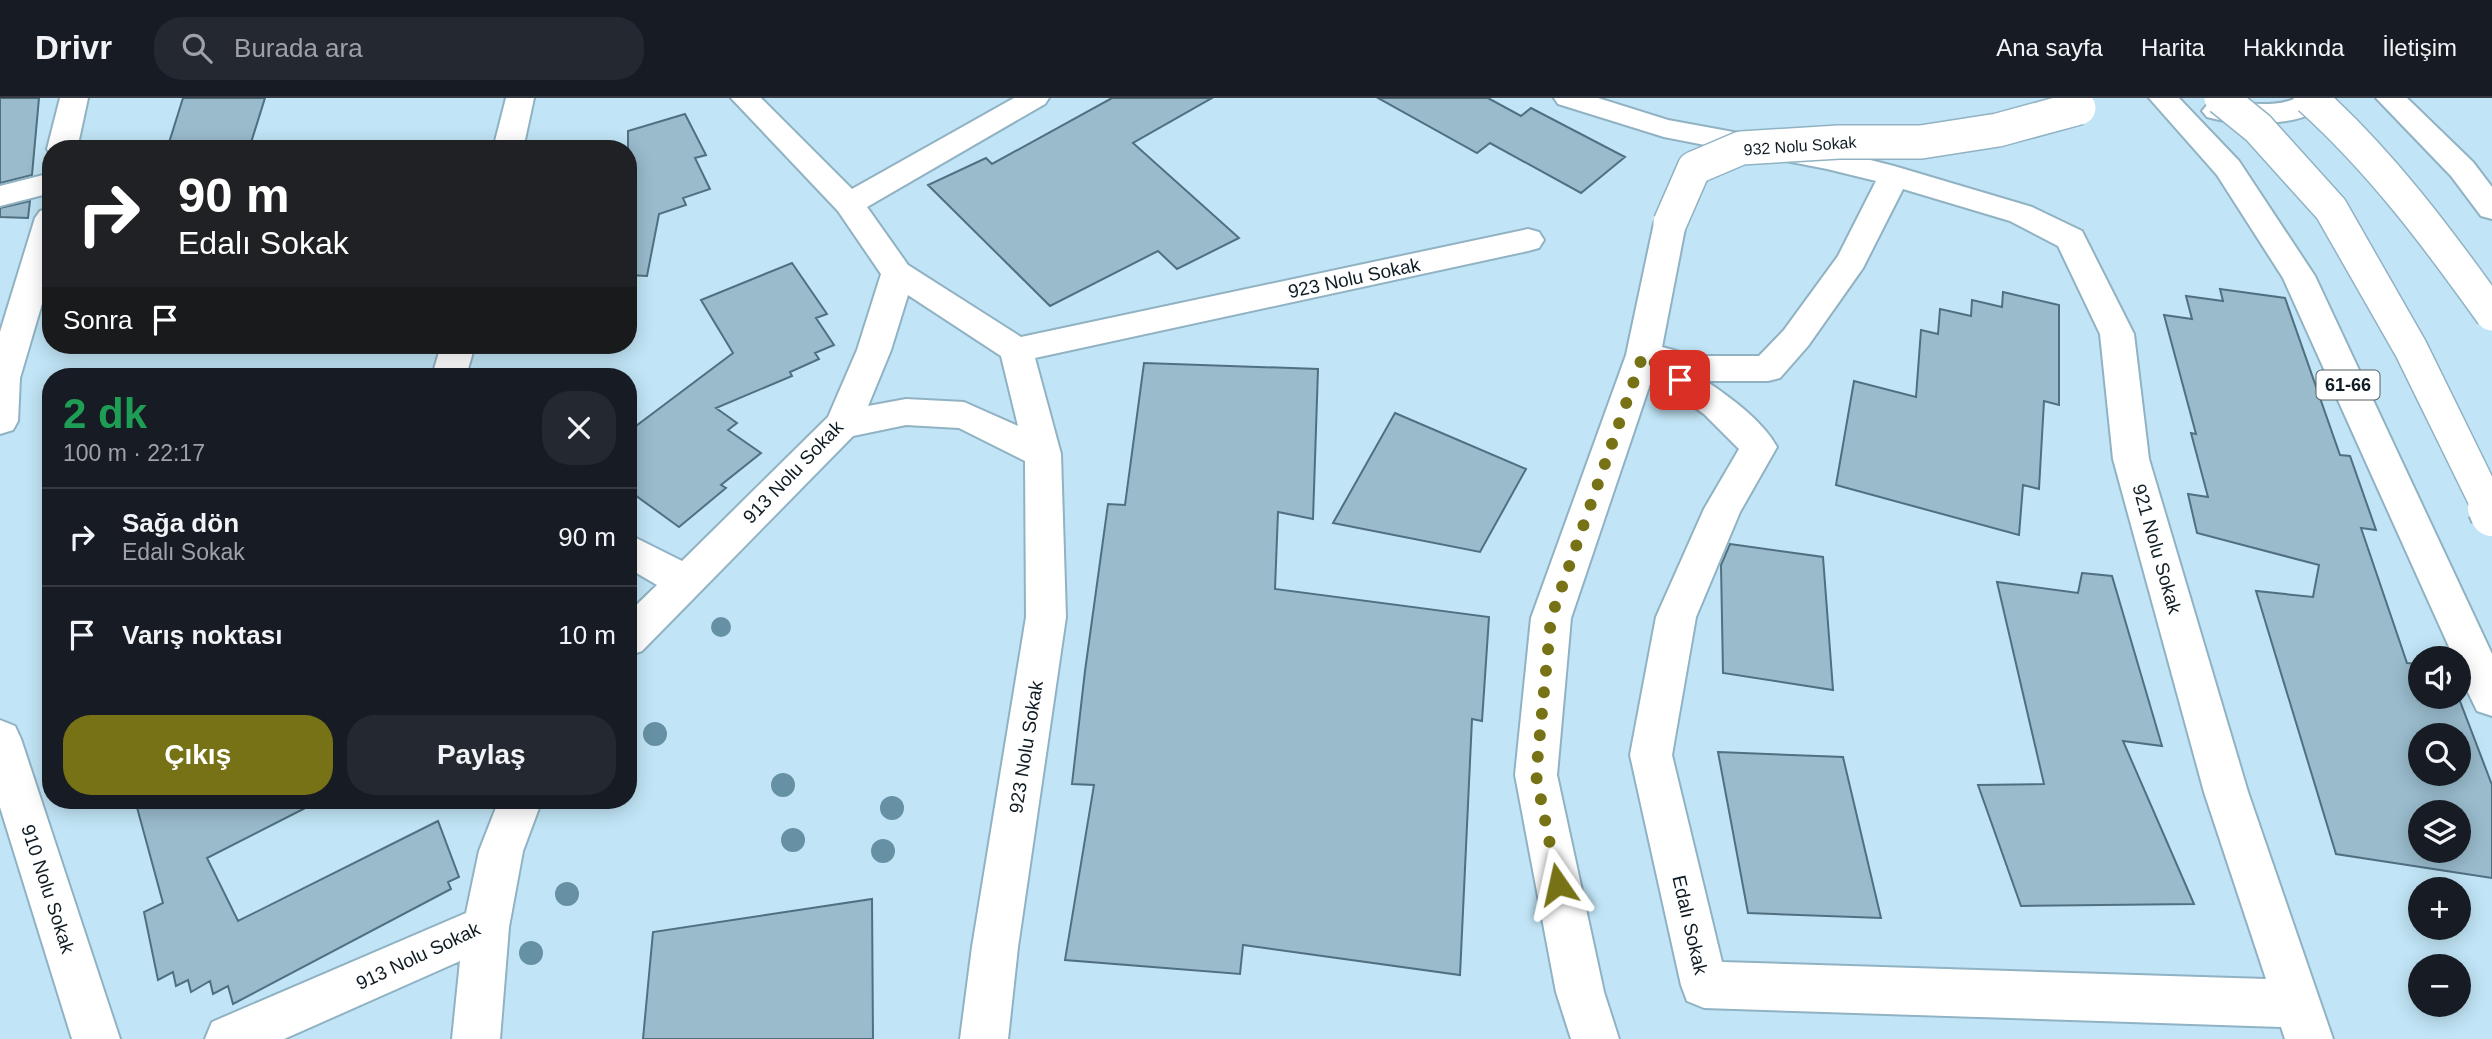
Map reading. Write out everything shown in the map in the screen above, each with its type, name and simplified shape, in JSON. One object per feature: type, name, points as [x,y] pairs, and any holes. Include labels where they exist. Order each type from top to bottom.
[{"type":"street","points":[[64,140],[74,98]]},
{"type":"street","points":[[510,140],[520,98]]},
{"type":"street","points":[[745,98],[849,204],[897,273],[1016,350]]},
{"type":"street","points":[[849,204],[1035,98]]},
{"type":"street","name":"921 Nolu Sokak","points":[[1568,98],[1664,128],[1827,159],[1894,176],[2021,214],[2071,239],[2117,334],[2131,459],[2226,792],[2303,1022]]},
{"type":"street","name":"61-66","points":[[2163,98],[2228,167],[2299,276],[2492,698]]},
{"type":"street","points":[[2171,98],[2213,110],[2268,114],[2291,111],[2318,98]]},
{"type":"street","points":[[2221,98],[2258,128],[2331,209],[2410,349],[2492,515]]},
{"type":"street","points":[[2310,98],[2328,113],[2410,200],[2492,314]]},
{"type":"street","points":[[2390,98],[2462,170],[2492,209]]},
{"type":"street","name":"932 Nolu Sokak","points":[[1595,1039],[1580,992],[1536,775],[1551,618],[1643,355],[1671,223],[1694,168],[1741,148],[1839,142],[1921,142],[1998,130],[2089,103]]},
{"type":"street","points":[[1643,355],[1695,368],[1768,369],[1797,338],[1852,260],[1894,176]]},
{"type":"street","points":[[0,196],[42,185]]},
{"type":"street","name":"923 Nolu Sokak","points":[[984,1039],[995,947],[1046,617],[1043,454],[1016,350],[1528,240]]},
{"type":"street","points":[[0,421],[1,378],[42,247]]},
{"type":"street","name":"913 Nolu Sokak","points":[[637,630],[842,425],[860,388],[885,320],[897,273]]},
{"type":"street","name":"Edalı Sokak","points":[[1643,355],[1716,405],[1759,447],[1723,509],[1676,617],[1651,755],[1704,985],[2303,1022]]},
{"type":"street","points":[[842,425],[906,412],[964,415],[1043,454]]},
{"type":"street","points":[[637,554],[686,582]]},
{"type":"street","name":"910 Nolu Sokak","points":[[0,738],[96,1039]]},
{"type":"street","name":"913 Nolu Sokak","points":[[229,1039],[486,927],[501,851],[517,809]]},
{"type":"street","points":[[476,1039],[486,927]]},
{"type":"building","points":[[0,98],[39,98],[32,175],[0,183]]},
{"type":"building","points":[[183,98],[265,98],[252,140],[170,140]]},
{"type":"building","points":[[1112,98],[1212,98],[1133,143],[1239,238],[1177,269],[1158,251],[1050,306],[928,185],[986,158],[992,164]]},
{"type":"building","points":[[1378,98],[1488,98],[1521,116],[1531,108],[1625,157],[1581,193],[1490,143],[1477,153]]},
{"type":"building","points":[[685,114],[706,155],[695,158],[710,189],[683,198],[686,205],[659,214],[647,276],[637,275],[637,140],[628,140],[628,131]]},
{"type":"building","points":[[30,201],[28,218],[0,217],[0,208]]},
{"type":"building","points":[[792,263],[827,314],[816,318],[834,345],[815,353],[819,359],[790,372],[792,376],[716,408],[737,423],[728,430],[761,453],[721,485],[726,488],[679,527],[637,497],[637,425],[733,353],[701,300]]},
{"type":"building","points":[[2220,289],[2285,298],[2340,455],[2350,456],[2376,530],[2361,528],[2408,663],[2408,709],[2463,709],[2468,723],[2408,723],[2408,786],[2471,786],[2471,730],[2492,785],[2492,878],[2336,854],[2256,591],[2313,597],[2319,565],[2197,533],[2188,494],[2208,497],[2191,433],[2196,434],[2164,315],[2192,319],[2186,296],[2223,301]]},
{"type":"building","points":[[2003,292],[2059,305],[2059,405],[2044,401],[2039,489],[2023,485],[2019,535],[1836,485],[1854,381],[1916,397],[1921,330],[1938,334],[1940,309],[1971,316],[1972,300],[2002,307]]},
{"type":"building","points":[[1144,363],[1318,369],[1313,519],[1278,512],[1275,589],[1489,617],[1482,721],[1472,719],[1460,975],[1243,945],[1240,974],[1065,960],[1094,785],[1072,784],[1085,671],[1108,504],[1125,505]]},
{"type":"building","points":[[1395,413],[1526,469],[1480,552],[1333,523]]},
{"type":"building","points":[[1730,544],[1823,557],[1833,690],[1723,673],[1721,565]]},
{"type":"building","points":[[2082,573],[2112,576],[2162,746],[2123,741],[2194,904],[2021,906],[1978,785],[2044,784],[1997,582],[2078,593]]},
{"type":"building","points":[[1718,752],[1843,757],[1881,918],[1748,913]]},
{"type":"building","points":[[137,809],[303,809],[207,858],[238,921],[438,821],[459,877],[448,882],[451,889],[233,1004],[228,986],[213,994],[210,981],[191,992],[188,980],[176,986],[173,972],[158,980],[144,912],[163,903]]},
{"type":"building","points":[[872,899],[873,1039],[643,1039],[653,932]]},
{"type":"route","points":[[1558,884],[1536,775],[1551,618],[1643,355],[1680,380]]}]
